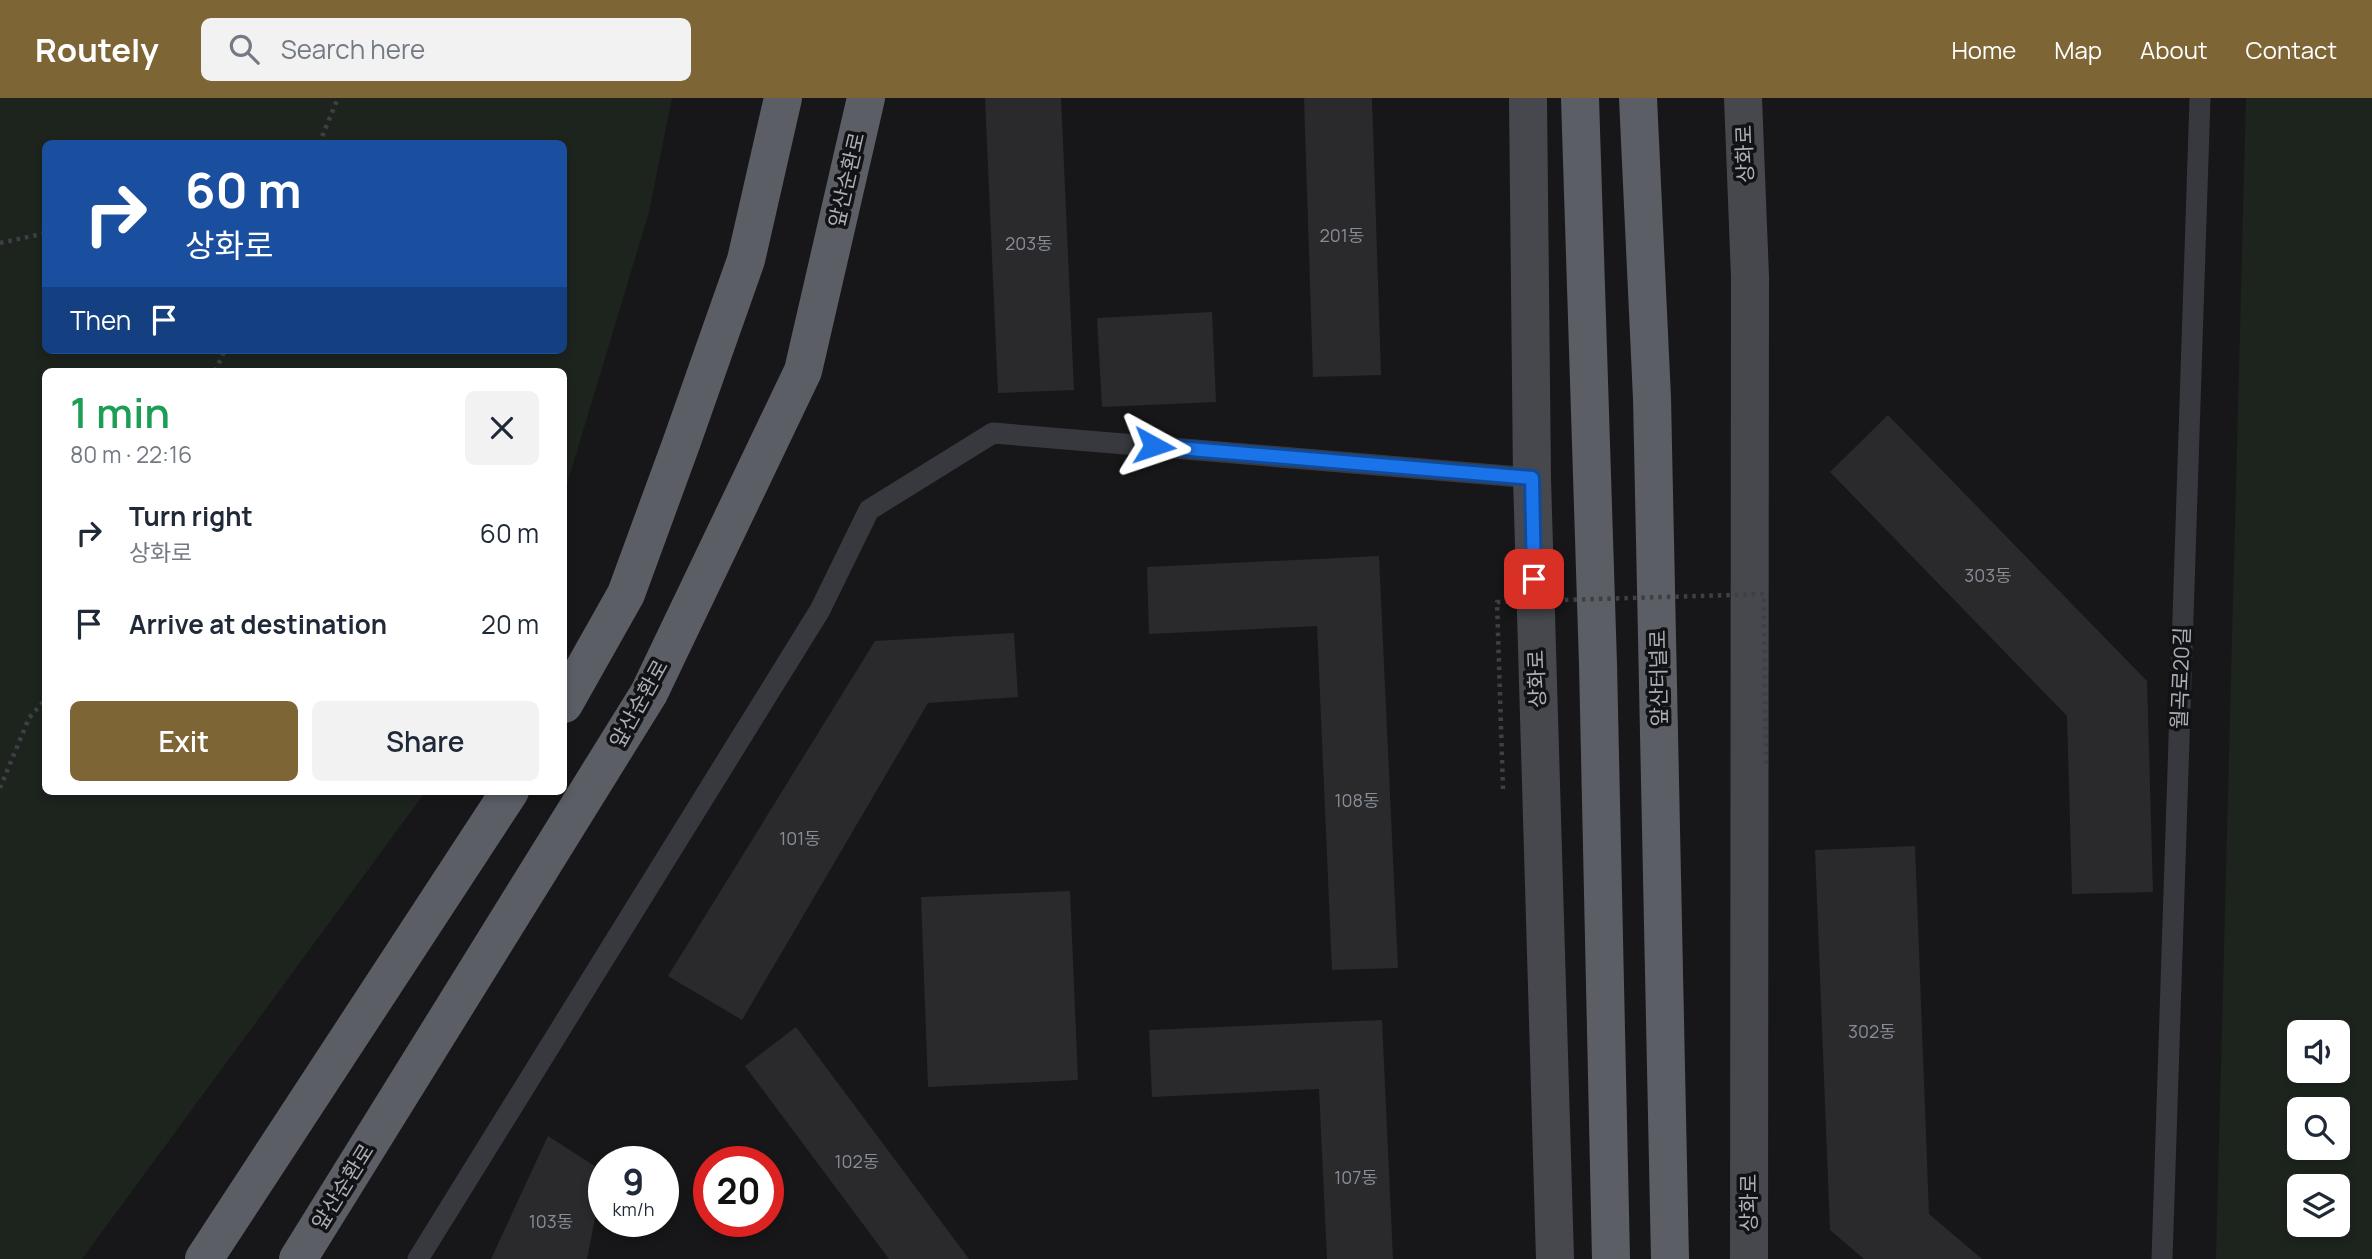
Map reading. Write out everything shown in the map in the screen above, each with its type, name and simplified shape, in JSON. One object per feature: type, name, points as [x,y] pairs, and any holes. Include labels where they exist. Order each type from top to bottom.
[{"type":"highway","points":[[567,699],[626,594],[677,456],[746,260],[783,98]]},
{"type":"highway","name":"앞산순환로","points":[[299,1259],[649,692],[803,370],[866,98]]},
{"type":"highway","points":[[1580,98],[1597,650],[1611,1259]]},
{"type":"highway","name":"앞산터널로","points":[[1638,98],[1652,398],[1670,1259]]},
{"type":"highway","points":[[204,1259],[507,795]]},
{"type":"main road","name":"상화로","points":[[1528,98],[1532,478],[1555,1259]]},
{"type":"main road","name":"상화로","points":[[1743,98],[1750,277],[1749,1259]]},
{"type":"lane","name":"월곡로20길","points":[[2162,1259],[2200,98]]},
{"type":"lane","points":[[418,1259],[820,610],[869,510],[993,433],[1532,478]]},
{"type":"path","points":[[321,140],[338,98]]},
{"type":"path","points":[[0,243],[42,234]]},
{"type":"path","points":[[1503,789],[1497,602],[1764,594],[1766,768]]},
{"type":"path","points":[[0,788],[29,718],[42,703]]},
{"type":"shaded area","points":[[0,98],[672,98],[649,212],[567,484],[567,368],[42,368],[42,795],[423,795],[82,1259],[0,1259]]},
{"type":"shaded area","points":[[2246,98],[2372,98],[2372,1259],[2216,1259]]},
{"type":"building","points":[[985,98],[1061,98],[1074,390],[998,393]]},
{"type":"building","points":[[1304,98],[1372,98],[1381,375],[1313,377]]},
{"type":"building","points":[[1212,312],[1216,402],[1102,407],[1097,318]]},
{"type":"building","points":[[1888,415],[2147,681],[2153,892],[2072,894],[2067,716],[1830,472]]},
{"type":"building","points":[[1379,556],[1398,968],[1332,970],[1317,626],[1149,634],[1147,567]]},
{"type":"building","points":[[1014,633],[1018,697],[928,703],[742,1020],[668,976],[875,641]]},
{"type":"building","points":[[1915,846],[1929,1214],[1982,1259],[1864,1259],[1830,1230],[1815,850]]},
{"type":"building","points":[[1070,891],[1078,1080],[928,1087],[921,897]]},
{"type":"building","points":[[1382,1020],[1393,1259],[1327,1259],[1319,1089],[1152,1097],[1149,1030]]},
{"type":"building","points":[[796,1027],[969,1259],[889,1259],[745,1066]]},
{"type":"building","points":[[548,1136],[588,1162],[588,1237],[591,1237],[587,1259],[491,1259]]},
{"type":"route","points":[[1154,446],[1532,478],[1534,579]]}]
